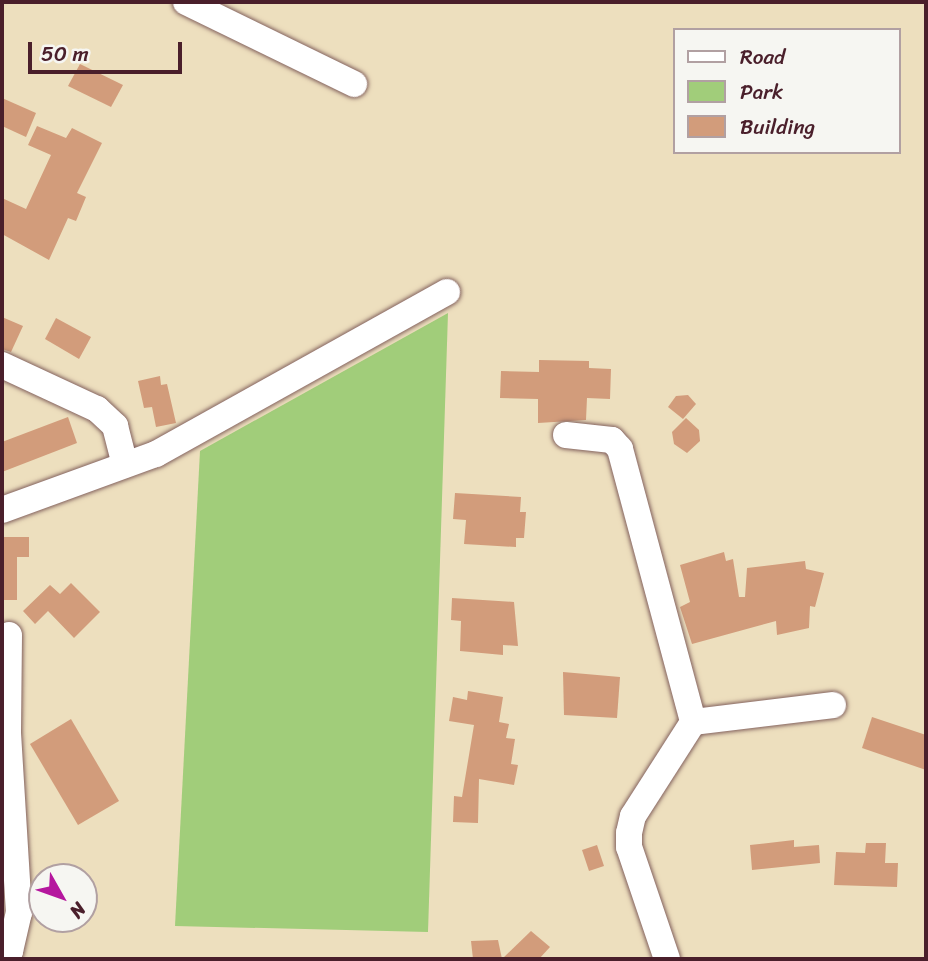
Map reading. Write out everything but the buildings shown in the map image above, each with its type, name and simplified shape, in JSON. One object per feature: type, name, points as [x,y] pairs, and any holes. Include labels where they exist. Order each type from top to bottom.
[{"type":"street","points":[[186,2],[354,85]]},
{"type":"street","points":[[2,510],[156,454],[447,292]]},
{"type":"street","points":[[2,365],[97,409],[115,426],[125,465]]},
{"type":"street","points":[[566,435],[612,440],[620,449],[693,722],[633,816],[629,833],[629,847],[667,959]]},
{"type":"street","points":[[4,959],[10,951],[19,913],[8,731],[9,635]]},
{"type":"street","points":[[693,722],[833,705]]},
{"type":"green space","points":[[448,313],[428,932],[175,926],[200,451]]}]
